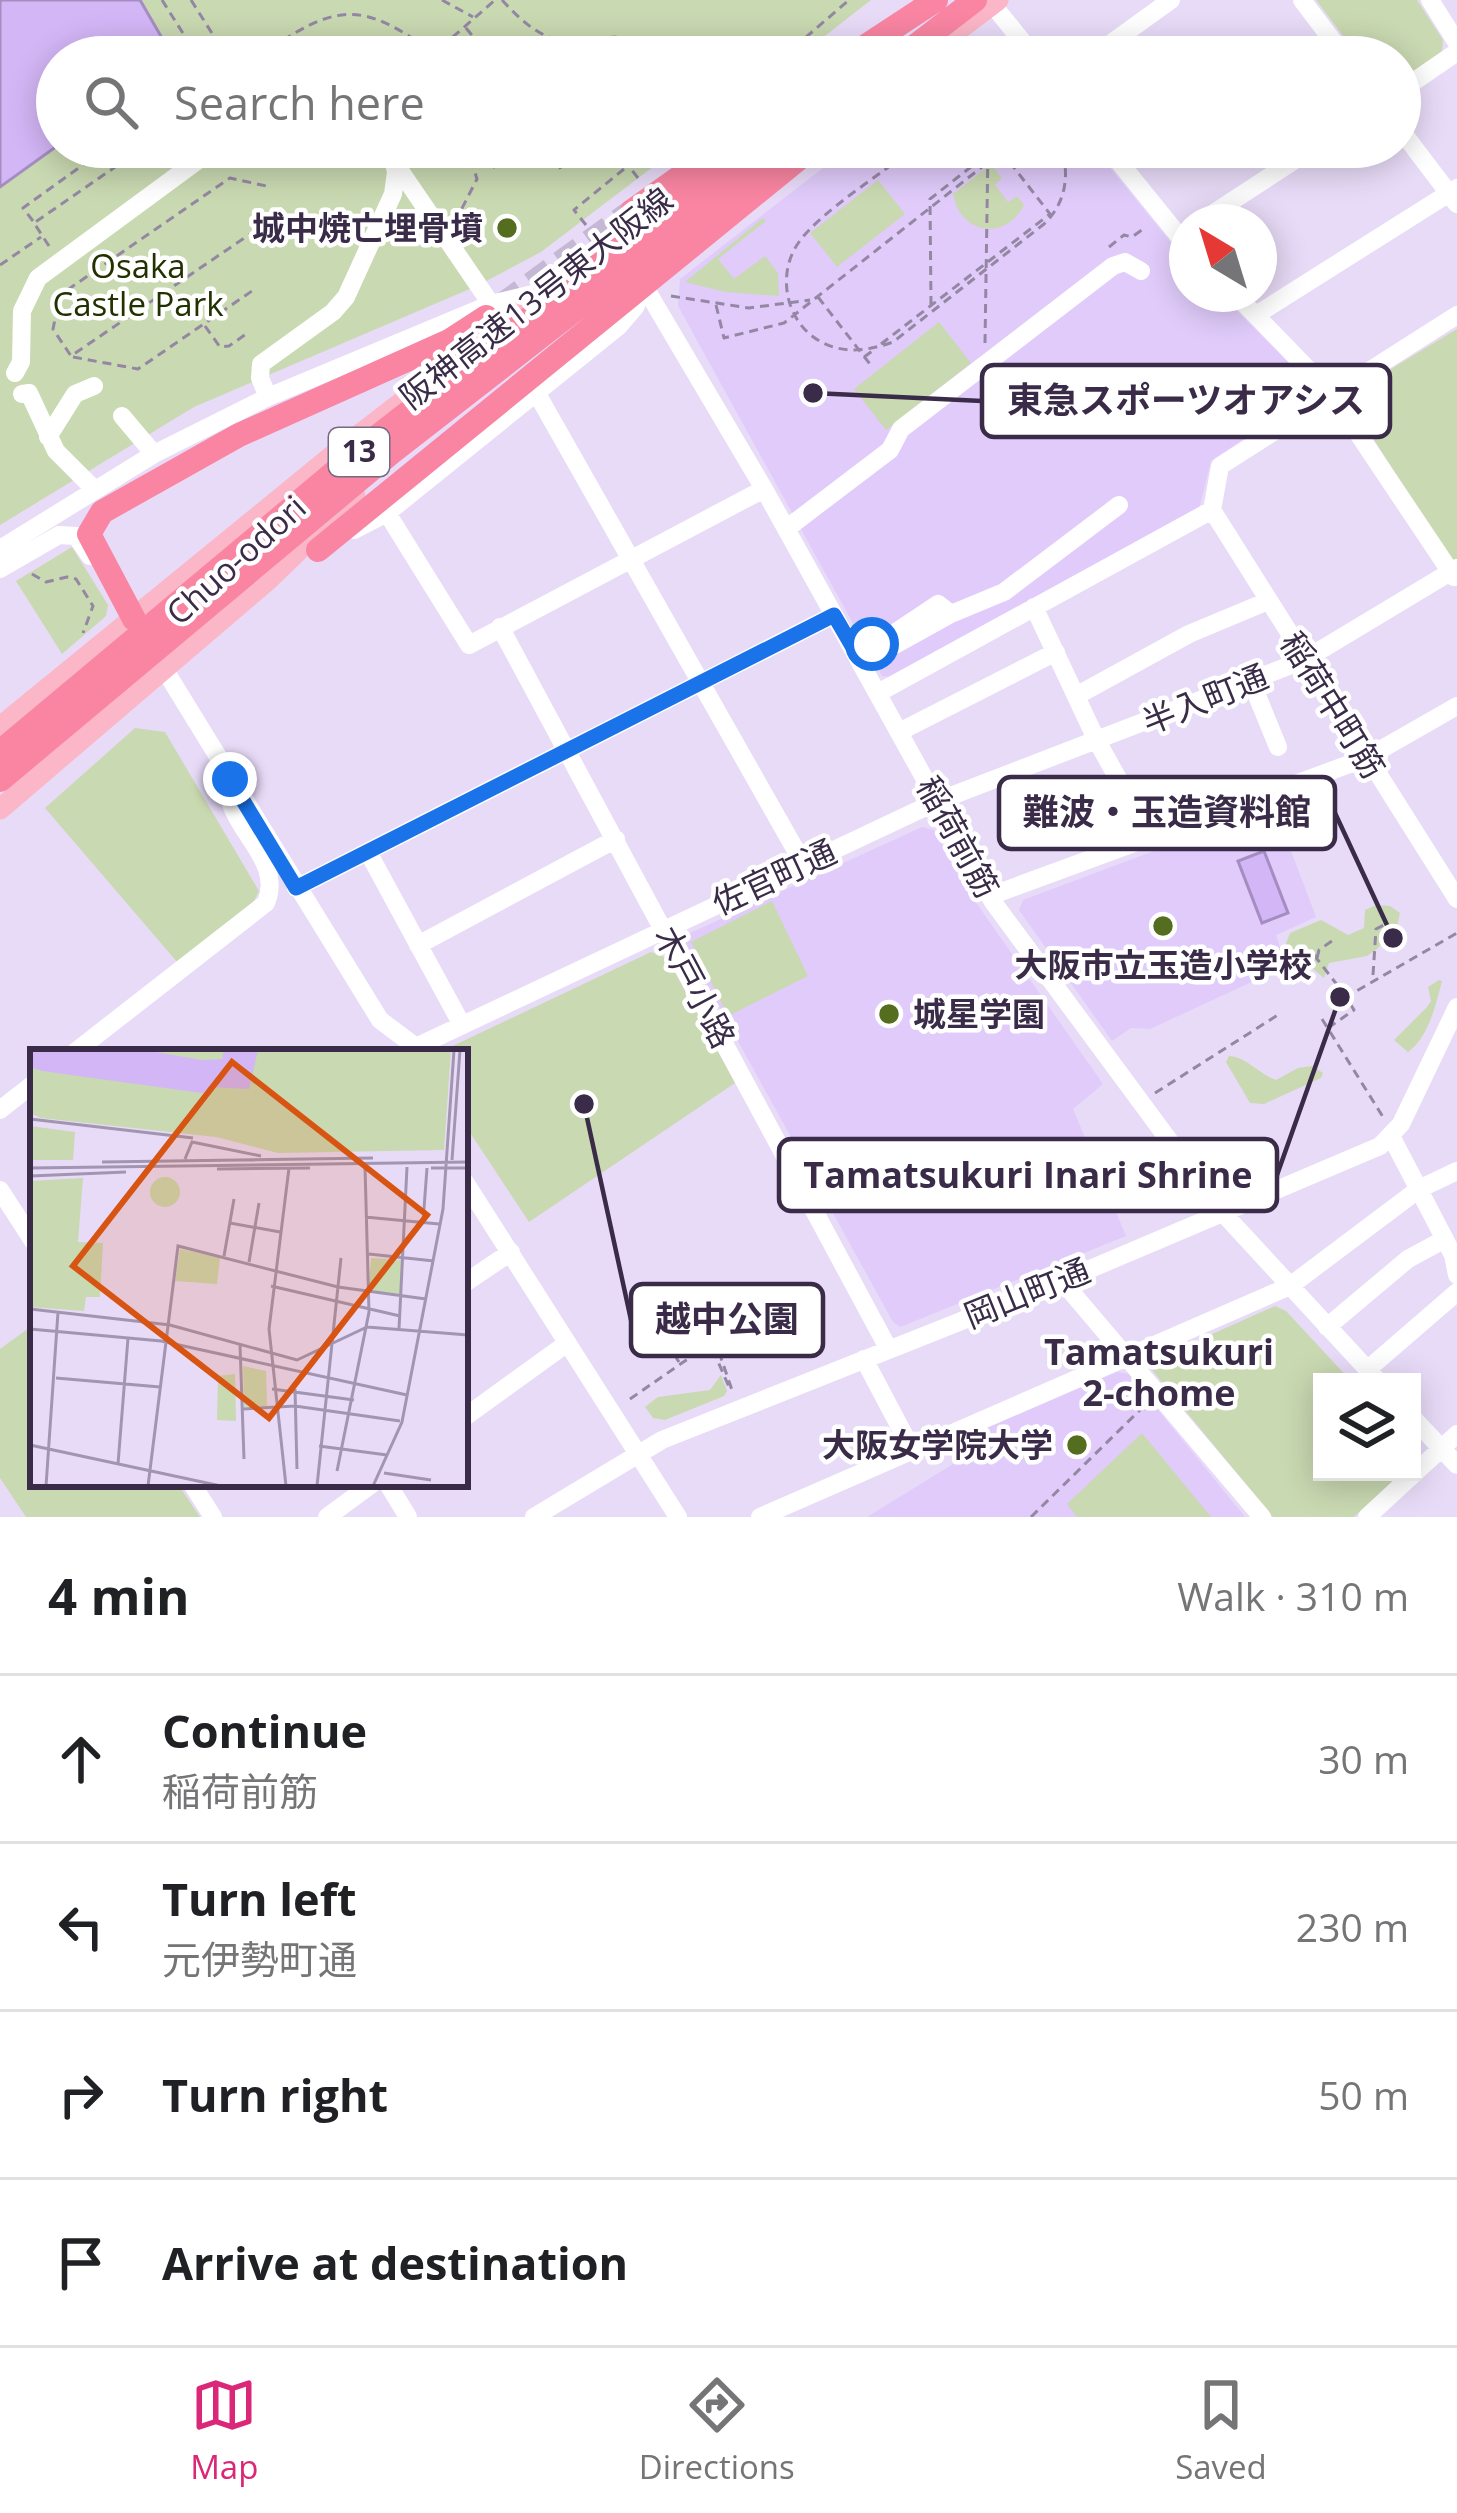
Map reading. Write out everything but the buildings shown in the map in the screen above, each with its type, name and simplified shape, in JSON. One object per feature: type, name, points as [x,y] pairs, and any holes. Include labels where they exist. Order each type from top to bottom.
[{"type":"highway","points":[[891,36],[967,2]]},
{"type":"highway","points":[[905,36],[967,2]]},
{"type":"highway","points":[[926,36],[967,2]]},
{"type":"highway","points":[[937,36],[967,2]]},
{"type":"highway","points":[[632,211],[694,168]]},
{"type":"highway","name":"阪神高速13号東大阪線","points":[[0,752],[373,440],[722,168]]},
{"type":"highway","name":"阪神高速13号東大阪線","points":[[0,780],[362,477],[757,168]]},
{"type":"highway","points":[[318,550],[784,168]]},
{"type":"highway","points":[[134,620],[89,534],[102,512],[273,418],[449,341],[488,311]]},
{"type":"main road","points":[[870,36],[914,0]]},
{"type":"main road","name":"Chuo-odori","points":[[0,727],[337,452],[699,168]]},
{"type":"main road","name":"Chuo-odori","points":[[0,809],[268,580],[430,428],[604,291],[637,274],[781,168]]},
{"type":"street","points":[[1121,36],[1171,0]]},
{"type":"street","points":[[1302,0],[1330,36]]},
{"type":"street","points":[[1421,75],[1457,47],[1430,0]]},
{"type":"street","points":[[967,2],[1009,36]]},
{"type":"street","points":[[1256,315],[1454,195],[1421,155]]},
{"type":"street","points":[[15,374],[21,362],[22,311],[38,278],[187,168]]},
{"type":"street","points":[[268,397],[260,378],[261,364],[333,312],[346,297],[393,194],[394,168]]},
{"type":"street","points":[[398,168],[488,311]]},
{"type":"street","points":[[1125,168],[1169,220]]},
{"type":"street","points":[[1228,204],[1283,168]]},
{"type":"street","name":"稲荷前筋","points":[[616,237],[764,489],[990,896],[1222,1212],[1371,1373]]},
{"type":"street","points":[[786,529],[890,450],[901,429],[1113,266],[1131,264],[1141,271]]},
{"type":"street","points":[[0,549],[154,454],[268,397],[541,292],[637,274],[634,311],[387,513],[268,580]]},
{"type":"street","points":[[1253,312],[1331,393],[1454,574]]},
{"type":"street","points":[[878,693],[1212,510],[1220,466],[1457,315]]},
{"type":"street","points":[[48,437],[75,394],[94,386]]},
{"type":"street","points":[[536,392],[802,862]]},
{"type":"street","points":[[22,394],[29,393],[56,451],[95,490]]},
{"type":"street","points":[[122,416],[154,454]]},
{"type":"street","points":[[387,513],[469,644],[764,489]]},
{"type":"street","points":[[859,658],[872,644],[938,604],[951,614],[1004,592],[1119,506]]},
{"type":"street","name":"稲荷中町筋","points":[[1212,510],[1457,898]]},
{"type":"street","points":[[0,569],[59,536],[72,534],[81,542],[380,1020],[416,1049]]},
{"type":"street","name":"半入町通","points":[[938,801],[1304,660],[1454,574]]},
{"type":"street","points":[[1076,696],[1189,634],[1268,601]]},
{"type":"street","points":[[1034,607],[1097,742],[1150,836]]},
{"type":"street","points":[[296,888],[834,615]]},
{"type":"street","name":"木戸小路","points":[[500,627],[888,1348]]},
{"type":"street","points":[[899,732],[1055,652]]},
{"type":"street","points":[[1252,681],[1278,747]]},
{"type":"street","points":[[990,896],[1366,758],[1457,706]]},
{"type":"street","points":[[79,1049],[266,903],[272,881],[228,800],[230,779]]},
{"type":"street","name":"佐官町通","points":[[416,1049],[938,801]]},
{"type":"street","points":[[418,945],[616,839]]},
{"type":"street","points":[[368,852],[462,1025]]},
{"type":"street","points":[[1457,1007],[1393,1134],[1452,1250],[1457,1275]]},
{"type":"street","points":[[0,1109],[30,1086]]},
{"type":"street","name":"岡山町通","points":[[533,1517],[662,1441],[1062,1281],[1366,1152],[1393,1134]]},
{"type":"street","points":[[760,1517],[1290,1286],[1419,1189],[1457,1171]]},
{"type":"street","points":[[468,1187],[678,1517]]},
{"type":"street","points":[[0,1190],[30,1235]]},
{"type":"street","points":[[1327,1327],[1408,1259],[1452,1250]]},
{"type":"street","points":[[468,1281],[511,1252]]},
{"type":"street","points":[[1062,1281],[1262,1517]]},
{"type":"street","points":[[1377,1373],[1457,1292]]},
{"type":"street","points":[[468,1415],[566,1344]]},
{"type":"street","points":[[864,1359],[911,1448]]},
{"type":"street","points":[[1421,1426],[1457,1465]]},
{"type":"street","points":[[1367,1517],[1457,1434]]},
{"type":"street","points":[[193,1487],[213,1517]]},
{"type":"street","points":[[327,1517],[368,1487]]},
{"type":"street","points":[[390,1487],[408,1517]]},
{"type":"path","points":[[162,0],[185,36]]},
{"type":"path","points":[[191,0],[213,36]]},
{"type":"path","points":[[442,0],[474,18]]},
{"type":"path","points":[[454,36],[498,0],[546,36]]},
{"type":"path","points":[[807,36],[849,0]]},
{"type":"path","points":[[288,36],[322,12]]},
{"type":"path","points":[[465,26],[473,36]]},
{"type":"path","points":[[412,28],[418,36]]},
{"type":"path","points":[[54,253],[23,208],[79,168]]},
{"type":"path","points":[[34,223],[113,168]]},
{"type":"path","points":[[442,232],[453,225],[477,179],[473,168]]},
{"type":"path","points":[[630,168],[646,188]]},
{"type":"path","points":[[889,168],[807,232],[790,258],[786,289],[796,318],[832,347],[862,350],[893,342],[1044,224],[1066,185],[1064,168]]},
{"type":"path","points":[[931,305],[930,199],[970,168]]},
{"type":"path","points":[[716,305],[724,338],[784,323],[981,168]]},
{"type":"path","points":[[986,345],[987,168]]},
{"type":"path","points":[[864,357],[1050,214],[1014,168]]},
{"type":"path","points":[[586,224],[574,210],[624,169]]},
{"type":"path","points":[[252,292],[138,369],[71,356],[53,329],[60,295],[230,178],[271,187]]},
{"type":"path","points":[[1132,237],[1149,224]]},
{"type":"path","points":[[71,356],[256,230]]},
{"type":"path","points":[[0,265],[42,236]]},
{"type":"path","points":[[670,296],[770,308],[815,298]]},
{"type":"path","points":[[815,298],[873,368]]},
{"type":"path","points":[[204,325],[220,346],[229,346],[246,334]]},
{"type":"path","points":[[27,568],[46,582],[76,579],[93,601],[83,632],[86,638]]},
{"type":"path","points":[[1372,980],[1376,929],[1386,924]]},
{"type":"path","points":[[1346,997],[1457,933]]},
{"type":"path","points":[[1328,1028],[1354,1010],[1316,957],[1336,938]]},
{"type":"path","points":[[1138,1103],[1281,1012]]},
{"type":"path","points":[[1322,1019],[1393,1134]]},
{"type":"path","points":[[689,1289],[693,1287],[717,1322],[721,1358],[733,1393],[713,1350],[691,1356]]},
{"type":"path","points":[[680,1364],[669,1347],[707,1325],[686,1292],[689,1289]]},
{"type":"path","points":[[689,1289],[714,1326],[691,1356]]},
{"type":"path","points":[[630,1399],[719,1337]]},
{"type":"path","points":[[1031,1517],[1159,1392]]},
{"type":"shaded area","points":[[0,0],[140,0],[161,36],[36,36],[36,161],[0,187]]},
{"type":"shaded area","points":[[823,168],[1110,168],[1169,240],[1169,312],[1238,312],[1311,385],[1309,395],[1211,461],[1199,509],[892,677],[882,676],[678,306],[680,279]]},
{"type":"shaded area","name":"大阪市立玉造小学校","points":[[1274,806],[1316,917],[1276,935],[1283,957],[1267,964],[1271,973],[1150,1029],[1131,1028],[1112,1041],[1019,910],[1023,900]]},
{"type":"shaded area","name":"城星学園","points":[[922,827],[934,830],[963,884],[1103,1084],[1073,1109],[1126,1236],[900,1327],[893,1322],[685,945],[688,934]]},
{"type":"shaded area","points":[[1264,851],[1288,913],[1262,923],[1238,861]]},
{"type":"shaded area","name":"大阪女学院大学","points":[[1117,1372],[1129,1374],[1245,1517],[867,1517],[971,1453],[963,1438]]},
{"type":"green space","name":"Osaka Castle Park","points":[[0,0],[871,0],[825,36],[36,36],[36,168],[651,168],[541,252],[479,285],[194,407],[0,525]]},
{"type":"green space","points":[[1316,0],[1417,0],[1443,40],[1442,51],[1421,66],[1421,36],[1343,36]]},
{"type":"green space","points":[[986,168],[994,168],[1002,178],[995,185],[1008,202],[1017,196],[1024,205],[1006,225],[984,228],[964,218],[953,194]]},
{"type":"green space","points":[[878,180],[905,214],[837,267],[810,233]]},
{"type":"green space","points":[[763,218],[766,221],[718,259],[734,279],[765,256],[778,273],[779,296],[725,292],[685,282]]},
{"type":"green space","points":[[939,322],[971,363],[886,430],[854,389]]},
{"type":"green space","points":[[1457,329],[1457,559],[1451,562],[1351,403],[1353,392]]},
{"type":"green space","points":[[72,547],[108,605],[106,616],[62,654],[16,581]]},
{"type":"green space","points":[[135,728],[165,732],[259,891],[252,905],[178,963],[45,808]]},
{"type":"green space","points":[[772,901],[808,976],[728,1016],[691,942]]},
{"type":"green space","points":[[1376,905],[1400,913],[1397,927],[1367,956],[1329,963],[1324,978],[1285,946],[1290,933],[1321,920],[1348,935],[1364,928],[1365,910]]},
{"type":"green space","points":[[651,952],[667,958],[735,1083],[529,1222],[468,1130],[468,1049],[446,1049]]},
{"type":"green space","points":[[1439,980],[1430,1020],[1408,1052],[1394,1040],[1427,1007],[1431,1001],[1428,987]]},
{"type":"green space","points":[[1229,1056],[1276,1080],[1298,1068],[1312,1066],[1323,1073],[1264,1104],[1250,1103],[1226,1062]]},
{"type":"green space","points":[[1275,1306],[1286,1311],[1344,1373],[1313,1373],[1313,1481],[1392,1481],[1354,1517],[1273,1517],[1151,1369],[1154,1360]]},
{"type":"green space","points":[[30,1327],[30,1487],[180,1487],[200,1517],[26,1517],[0,1478],[0,1349]]},
{"type":"green space","points":[[721,1375],[727,1391],[724,1396],[665,1420],[653,1418],[645,1407],[658,1397],[710,1390]]},
{"type":"green space","points":[[1142,1433],[1211,1517],[1077,1517],[1067,1504]]},
{"type":"tunnel","points":[[502,305],[632,211]]},
{"type":"place","name":"城中焼亡埋骨墳","points":[[507,228]]},
{"type":"place","name":"東急スポーツオアシス","points":[[813,393]]},
{"type":"place","name":"大阪市立玉造小学校","points":[[1163,926]]},
{"type":"place","name":"難波・玉造資料館","points":[[1393,938]]},
{"type":"place","name":"Tamatsukuri Inari Shrine","points":[[1340,997]]},
{"type":"place","name":"城星学園","points":[[889,1014]]},
{"type":"place","name":"越中公園","points":[[584,1104]]},
{"type":"place","name":"大阪女学院大学","points":[[1077,1445]]},
{"type":"district","name":"Tamatsukuri 2-chome","points":[[1159,1372]]},
{"type":"route","points":[[230,779],[296,888],[834,615],[859,658],[872,644]]}]
